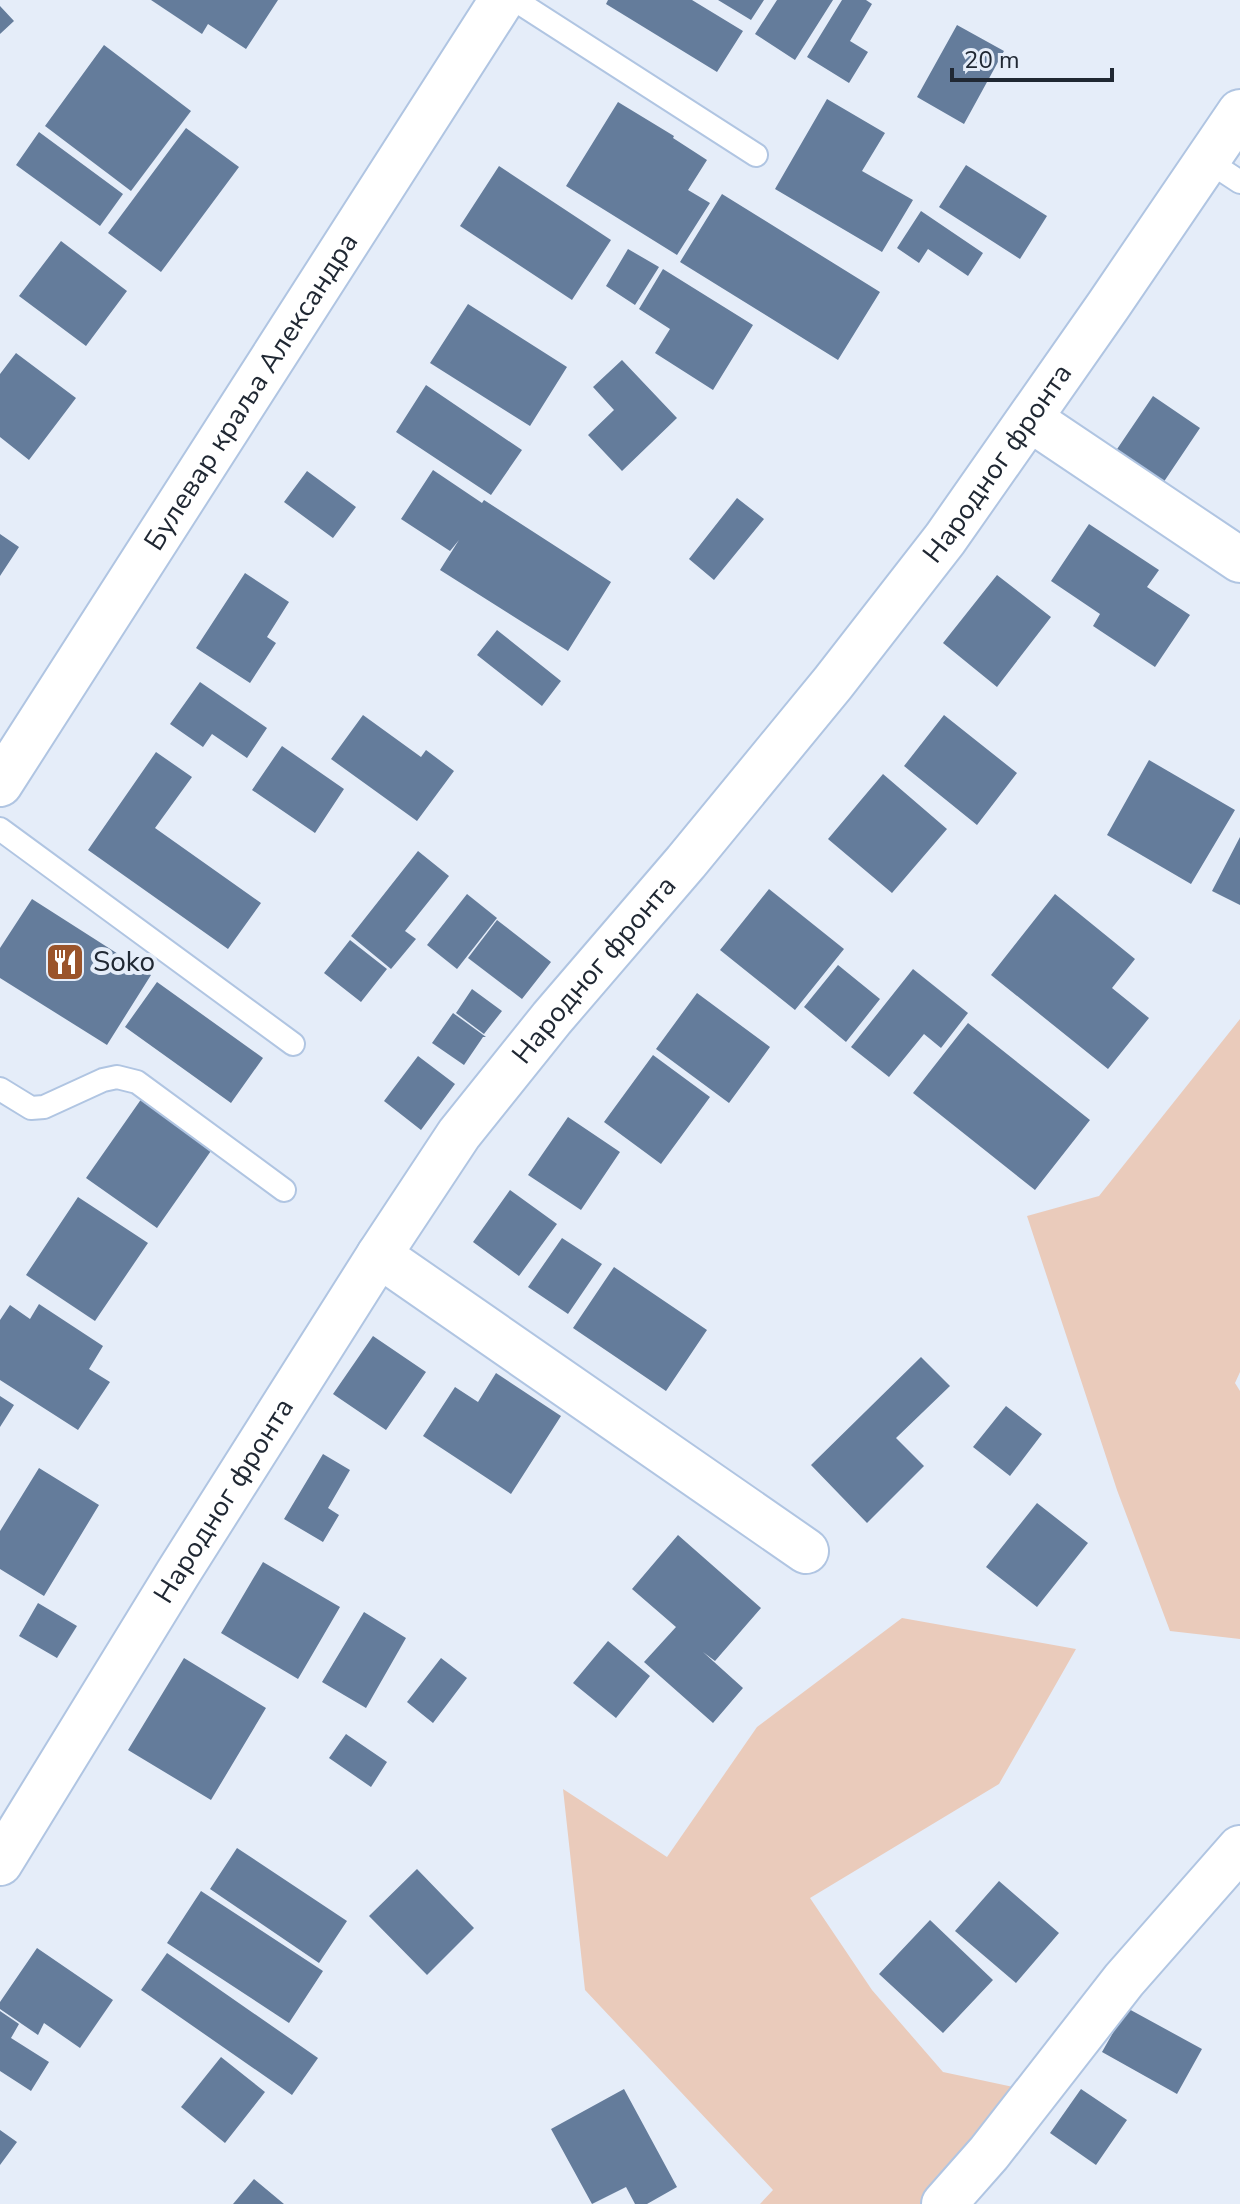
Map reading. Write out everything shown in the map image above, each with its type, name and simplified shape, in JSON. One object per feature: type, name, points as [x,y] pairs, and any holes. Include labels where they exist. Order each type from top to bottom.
[{"type":"street","name":"Булевар краља Александра","points":[[0,784],[502,0]]},
{"type":"street","name":"Народног фронта","points":[[0,1863],[92,1710],[379,1255],[459,1134],[552,1018],[686,862],[833,683],[945,539],[1030,419],[1224,172],[1240,112]]},
{"type":"street","points":[[1030,419],[1240,560]]},
{"type":"street","points":[[379,1255],[806,1551]]},
{"type":"street","points":[[944,2204],[989,2153],[1124,1980],[1240,1848]]},
{"type":"lane","points":[[515,0],[756,155]]},
{"type":"lane","points":[[0,829],[293,1044]]},
{"type":"lane","points":[[0,1089],[31,1108],[44,1107],[103,1080],[117,1077],[137,1082],[284,1190]]},
{"type":"shaded area","points":[[1240,1019],[1240,1372],[1235,1383],[1240,1391],[1240,1639],[1170,1631],[1117,1490],[1027,1216],[1099,1196]]},
{"type":"shaded area","points":[[902,1618],[1076,1649],[999,1784],[810,1898],[872,1990],[943,2072],[1037,2092],[942,2204],[760,2204],[773,2190],[585,1990],[563,1789],[667,1857],[757,1727]]},
{"type":"building","points":[[151,0],[278,0],[246,49],[208,24],[202,34]]},
{"type":"building","points":[[608,0],[692,0],[743,31],[717,72],[606,4]]},
{"type":"building","points":[[718,0],[764,0],[751,20]]},
{"type":"building","points":[[777,0],[833,0],[795,60],[755,34]]},
{"type":"building","points":[[842,0],[866,0],[872,4],[850,41],[868,52],[849,83],[807,57]]},
{"type":"building","points":[[0,6],[14,21],[0,34]]},
{"type":"building","points":[[957,25],[1004,51],[964,124],[917,97]]},
{"type":"building","points":[[104,45],[191,111],[131,191],[45,126]]},
{"type":"building","points":[[827,99],[885,133],[862,171],[913,200],[882,252],[775,189]]},
{"type":"building","points":[[618,102],[707,160],[688,190],[710,203],[677,255],[566,186]]},
{"type":"building","points":[[186,128],[239,167],[161,272],[108,233]]},
{"type":"building","points":[[39,132],[123,194],[100,226],[16,165]]},
{"type":"building","points":[[966,165],[1047,216],[1020,259],[939,207]]},
{"type":"building","points":[[499,166],[611,240],[572,300],[460,226]]},
{"type":"building","points":[[722,194],[880,292],[838,360],[680,262]]},
{"type":"building","points":[[921,211],[983,253],[968,276],[928,249],[919,263],[897,248]]},
{"type":"building","points":[[61,241],[127,291],[86,346],[19,296]]},
{"type":"building","points":[[628,249],[659,267],[635,305],[606,286]]},
{"type":"building","points":[[663,269],[753,325],[713,390],[655,353],[670,329],[639,309]]},
{"type":"building","points":[[468,304],[567,367],[530,426],[430,363]]},
{"type":"building","points":[[16,353],[76,398],[29,460],[0,437],[0,374]]},
{"type":"building","points":[[622,360],[677,418],[622,471],[588,435],[614,410],[593,387]]},
{"type":"building","points":[[426,385],[522,450],[491,495],[396,432]]},
{"type":"building","points":[[1153,396],[1200,428],[1159,489],[1111,458]]},
{"type":"building","points":[[433,470],[611,582],[568,651],[440,570],[459,540],[450,551],[401,519]]},
{"type":"building","points":[[307,471],[356,507],[333,538],[284,502]]},
{"type":"building","points":[[737,498],[764,519],[714,580],[689,559]]},
{"type":"building","points":[[1089,524],[1159,570],[1147,587],[1190,615],[1155,667],[1093,626],[1100,614],[1051,581]]},
{"type":"building","points":[[0,534],[19,547],[0,576]]},
{"type":"building","points":[[245,573],[289,602],[267,637],[276,643],[250,683],[196,648]]},
{"type":"building","points":[[997,575],[1051,617],[997,687],[943,643]]},
{"type":"building","points":[[497,630],[561,681],[542,706],[477,655]]},
{"type":"building","points":[[200,682],[267,728],[247,758],[212,734],[203,747],[170,724]]},
{"type":"building","points":[[363,715],[421,757],[426,750],[454,771],[417,821],[331,759]]},
{"type":"building","points":[[944,715],[1017,773],[977,825],[904,766]]},
{"type":"building","points":[[282,746],[344,789],[315,833],[252,790]]},
{"type":"building","points":[[156,752],[192,777],[155,828],[261,903],[228,949],[88,850]]},
{"type":"building","points":[[1149,760],[1235,810],[1191,884],[1107,835]]},
{"type":"building","points":[[883,774],[947,829],[892,893],[828,839]]},
{"type":"building","points":[[1240,837],[1240,905],[1212,891]]},
{"type":"building","points":[[418,851],[449,876],[405,931],[416,939],[391,969],[351,936]]},
{"type":"building","points":[[769,889],[844,949],[795,1010],[720,950]]},
{"type":"building","points":[[467,894],[497,918],[457,969],[427,945]]},
{"type":"building","points":[[1055,894],[1135,959],[1112,988],[1149,1018],[1108,1069],[991,975]]},
{"type":"building","name":"Soko","points":[[32,899],[151,975],[107,1045],[0,978],[0,948]]},
{"type":"building","points":[[497,920],[551,962],[522,999],[468,958]]},
{"type":"building","points":[[350,940],[387,969],[361,1002],[324,973]]},
{"type":"building","points":[[838,965],[880,999],[846,1042],[804,1007]]},
{"type":"building","points":[[913,969],[968,1013],[941,1048],[924,1034],[889,1077],[851,1047]]},
{"type":"building","points":[[157,982],[263,1058],[231,1103],[125,1027]]},
{"type":"building","points":[[472,989],[502,1011],[484,1034],[456,1013]]},
{"type":"building","points":[[697,993],[770,1047],[729,1103],[656,1049]]},
{"type":"building","points":[[453,1013],[486,1037],[464,1065],[432,1043]]},
{"type":"building","points":[[968,1023],[1090,1120],[1035,1190],[913,1093]]},
{"type":"building","points":[[653,1055],[710,1097],[661,1164],[604,1122]]},
{"type":"building","points":[[418,1056],[455,1084],[421,1130],[384,1101]]},
{"type":"building","points":[[142,1098],[213,1148],[157,1228],[86,1178]]},
{"type":"building","points":[[568,1117],[620,1152],[581,1210],[528,1175]]},
{"type":"building","points":[[510,1190],[557,1224],[519,1276],[473,1242]]},
{"type":"building","points":[[78,1197],[148,1243],[95,1321],[26,1275]]},
{"type":"building","points":[[562,1238],[602,1264],[568,1314],[528,1287]]},
{"type":"building","points":[[614,1267],[707,1330],[666,1391],[573,1328]]},
{"type":"building","points":[[39,1304],[103,1346],[89,1369],[110,1382],[78,1430],[0,1380],[0,1320],[10,1305],[30,1319]]},
{"type":"building","points":[[373,1336],[426,1372],[386,1430],[333,1394]]},
{"type":"building","points":[[921,1357],[950,1386],[896,1438],[924,1466],[867,1523],[811,1465]]},
{"type":"building","points":[[496,1373],[561,1416],[511,1494],[423,1436],[455,1387],[478,1402]]},
{"type":"building","points":[[0,1396],[14,1405],[0,1427]]},
{"type":"building","points":[[1006,1406],[1042,1434],[1010,1476],[973,1447]]},
{"type":"building","points":[[323,1454],[350,1470],[328,1508],[339,1515],[323,1542],[284,1519]]},
{"type":"building","points":[[39,1468],[99,1505],[44,1596],[0,1569],[0,1531]]},
{"type":"building","points":[[1037,1503],[1088,1543],[1037,1607],[986,1567]]},
{"type":"building","points":[[678,1535],[761,1608],[715,1661],[703,1652],[743,1688],[713,1723],[644,1662],[676,1627],[632,1589]]},
{"type":"building","points":[[263,1562],[340,1607],[298,1679],[221,1633]]},
{"type":"building","points":[[38,1603],[77,1626],[57,1658],[19,1636]]},
{"type":"building","points":[[364,1612],[406,1638],[366,1708],[322,1682]]},
{"type":"building","points":[[608,1641],[650,1676],[616,1718],[573,1683]]},
{"type":"building","points":[[184,1658],[266,1708],[211,1800],[128,1750]]},
{"type":"building","points":[[441,1658],[467,1678],[433,1723],[407,1702]]},
{"type":"building","points":[[346,1734],[387,1762],[371,1787],[329,1758]]},
{"type":"building","points":[[237,1848],[347,1921],[319,1963],[210,1889]]},
{"type":"building","points":[[417,1869],[474,1928],[427,1975],[369,1916]]},
{"type":"building","points":[[999,1881],[1059,1933],[1016,1983],[955,1931]]},
{"type":"building","points":[[201,1891],[323,1971],[289,2023],[167,1943]]},
{"type":"building","points":[[930,1920],[993,1980],[943,2033],[879,1974]]},
{"type":"building","points":[[37,1948],[113,2000],[80,2048],[44,2023],[38,2035],[0,2009],[0,2002]]},
{"type":"building","points":[[167,1953],[318,2058],[292,2095],[141,1990]]},
{"type":"building","points":[[1127,2008],[1202,2049],[1177,2094],[1102,2052]]},
{"type":"building","points":[[0,2011],[19,2024],[11,2038],[49,2062],[31,2091],[0,2071]]},
{"type":"building","points":[[221,2057],[265,2092],[225,2143],[181,2107]]},
{"type":"building","points":[[624,2089],[677,2187],[647,2204],[635,2204],[626,2187],[592,2204],[551,2129]]},
{"type":"building","points":[[1081,2089],[1127,2120],[1096,2165],[1050,2133]]},
{"type":"building","points":[[0,2130],[17,2142],[0,2165]]},
{"type":"building","points":[[254,2179],[284,2204],[233,2204]]},
{"type":"place","name":"Soko","points":[[65,962]]}]
